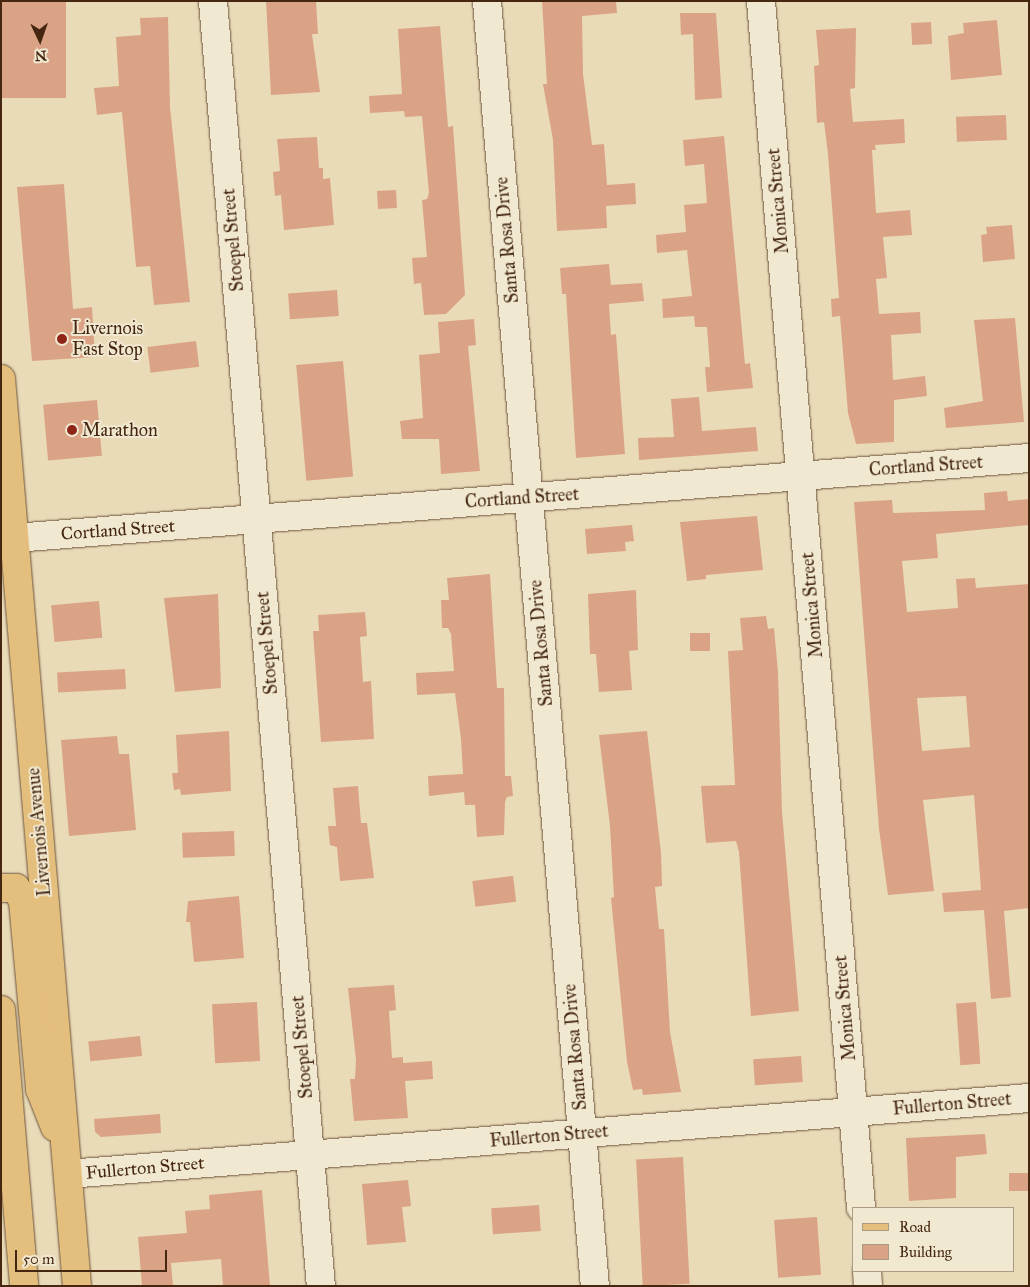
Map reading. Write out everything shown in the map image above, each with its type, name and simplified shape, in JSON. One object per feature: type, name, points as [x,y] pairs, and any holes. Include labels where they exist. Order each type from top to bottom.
[{"type":"main road","name":"Livernois Avenue","points":[[1,379],[78,1286]]},
{"type":"main road","points":[[1,888],[16,888],[23,901],[40,1089],[68,1165]]},
{"type":"main road","points":[[1,1010],[4,1072],[19,1214],[24,1286]]},
{"type":"main road","points":[[19,1214],[40,1286]]},
{"type":"street","name":"Stoepel Street","points":[[213,1],[321,1286]]},
{"type":"street","name":"Santa Rosa Drive","points":[[487,1],[595,1286]]},
{"type":"street","name":"Monica Street","points":[[761,1],[861,1207]]},
{"type":"street","name":"Cortland Street","points":[[15,538],[1029,458]]},
{"type":"street","name":"Fullerton Street","points":[[68,1165],[310,1155],[1029,1098]]},
{"type":"street","points":[[867,1272],[868,1286]]},
{"type":"building","points":[[2,1],[66,1],[66,98],[2,98]]},
{"type":"building","points":[[266,1],[316,1],[318,34],[312,34],[320,92],[271,95]]},
{"type":"building","points":[[542,1],[616,1],[617,13],[582,16],[583,74],[592,145],[604,144],[607,185],[635,183],[636,204],[606,206],[607,228],[557,231],[553,140],[543,84],[547,84]]},
{"type":"building","points":[[680,13],[716,13],[722,98],[695,100],[693,34],[681,35]]},
{"type":"building","points":[[168,17],[170,107],[190,302],[154,305],[150,266],[136,267],[122,112],[97,115],[94,88],[119,86],[116,37],[141,35],[140,18]]},
{"type":"building","points":[[997,20],[1002,75],[951,80],[948,36],[964,33],[963,23]]},
{"type":"building","points":[[931,22],[932,44],[912,45],[911,23]]},
{"type":"building","points":[[440,26],[448,127],[453,126],[465,295],[446,314],[424,315],[421,283],[414,284],[412,258],[427,257],[422,200],[427,199],[429,193],[422,116],[405,117],[404,111],[370,113],[369,96],[402,94],[398,29]]},
{"type":"building","points":[[856,28],[855,88],[850,89],[853,122],[904,119],[905,143],[875,145],[876,150],[872,150],[876,213],[910,210],[912,235],[883,237],[887,278],[876,279],[879,314],[920,312],[921,333],[891,335],[893,380],[925,376],[927,396],[894,400],[894,442],[856,444],[848,413],[840,316],[832,317],[831,299],[839,298],[828,154],[824,122],[817,123],[814,66],[819,65],[816,30]]},
{"type":"building","points":[[1006,115],[1007,140],[957,142],[956,117]]},
{"type":"building","points":[[724,136],[745,364],[750,363],[753,388],[707,392],[705,367],[710,367],[707,327],[695,327],[694,316],[663,318],[662,299],[692,296],[687,250],[657,253],[656,235],[686,232],[684,205],[707,203],[704,164],[685,166],[683,140]]},
{"type":"building","points":[[317,137],[319,168],[323,168],[323,179],[330,178],[334,225],[284,230],[281,195],[275,196],[273,172],[280,171],[277,139]]},
{"type":"building","points":[[64,184],[73,309],[92,307],[95,357],[32,361],[17,187]]},
{"type":"building","points":[[396,190],[397,208],[378,209],[377,191]]},
{"type":"building","points":[[1012,225],[1015,259],[983,262],[981,235],[987,234],[986,227]]},
{"type":"building","points":[[609,264],[611,285],[642,283],[644,301],[609,304],[611,335],[616,334],[625,454],[576,458],[566,294],[562,294],[560,268]]},
{"type":"building","points":[[337,290],[339,316],[290,319],[288,293]]},
{"type":"building","points":[[1015,318],[1024,422],[946,428],[944,408],[983,401],[974,320]]},
{"type":"building","points":[[474,319],[476,345],[468,346],[480,471],[441,474],[439,439],[402,439],[400,421],[423,418],[419,355],[440,353],[438,322]]},
{"type":"building","points":[[196,341],[199,367],[151,373],[147,347]]},
{"type":"building","points":[[343,361],[353,477],[306,481],[296,365]]},
{"type":"building","points":[[699,397],[702,431],[756,427],[758,451],[639,460],[638,438],[674,437],[671,399]]},
{"type":"building","points":[[97,400],[102,456],[48,460],[43,405]]},
{"type":"building","points":[[1007,491],[1008,501],[1029,499],[1029,525],[936,534],[938,558],[902,561],[907,612],[958,608],[956,579],[975,578],[976,588],[1029,584],[1029,908],[1004,911],[1011,997],[991,999],[984,910],[944,912],[942,893],[981,890],[974,795],[923,800],[934,891],[888,895],[879,829],[854,502],[892,500],[893,513],[985,510],[984,493]],"holes":[[[966,696],[970,747],[922,751],[917,698]]]},
{"type":"building","points":[[757,516],[763,570],[706,575],[706,579],[687,581],[680,522]]},
{"type":"building","points":[[632,525],[634,541],[625,542],[626,551],[587,554],[585,529]]},
{"type":"building","points":[[490,574],[497,688],[504,688],[505,776],[511,776],[513,796],[507,797],[505,802],[504,835],[477,837],[475,805],[465,805],[464,792],[429,796],[428,776],[463,774],[461,739],[455,693],[417,695],[416,673],[454,671],[451,634],[448,628],[442,628],[441,600],[449,600],[447,578]]},
{"type":"building","points":[[636,590],[638,650],[629,651],[632,690],[599,692],[596,654],[590,654],[588,594]]},
{"type":"building","points":[[218,594],[221,688],[175,692],[164,598]]},
{"type":"building","points":[[99,601],[102,638],[54,642],[51,605]]},
{"type":"building","points":[[365,612],[367,636],[360,637],[363,682],[371,681],[374,739],[321,742],[313,631],[319,631],[318,615]]},
{"type":"building","points":[[766,616],[768,629],[774,628],[778,672],[782,812],[799,1011],[751,1016],[739,852],[736,841],[706,843],[701,786],[735,785],[728,651],[743,650],[740,618]]},
{"type":"building","points":[[690,633],[710,633],[710,651],[690,651]]},
{"type":"building","points":[[125,669],[126,689],[58,693],[57,673]]},
{"type":"building","points":[[229,731],[231,791],[181,795],[180,789],[174,790],[172,773],[178,773],[176,735]]},
{"type":"building","points":[[647,731],[661,853],[662,886],[655,887],[659,929],[664,929],[670,1032],[681,1092],[643,1095],[642,1089],[633,1090],[627,1062],[611,898],[614,897],[610,826],[599,735]]},
{"type":"building","points":[[117,736],[119,754],[129,754],[136,830],[69,836],[61,740]]},
{"type":"building","points":[[358,786],[361,823],[367,823],[374,878],[340,881],[337,847],[330,845],[328,826],[336,826],[333,788]]},
{"type":"building","points":[[234,831],[235,856],[183,858],[182,833]]},
{"type":"building","points":[[513,876],[516,902],[475,907],[472,881]]},
{"type":"building","points":[[239,896],[244,958],[194,962],[190,922],[186,922],[188,901]]},
{"type":"building","points":[[394,985],[396,1010],[389,1011],[392,1058],[403,1057],[403,1063],[432,1061],[433,1079],[405,1081],[408,1118],[354,1121],[350,1079],[355,1079],[356,1060],[348,988]]},
{"type":"building","points":[[257,1002],[260,1061],[215,1063],[212,1004]]},
{"type":"building","points":[[976,1002],[980,1064],[960,1065],[956,1003]]},
{"type":"building","points":[[140,1036],[142,1056],[90,1061],[88,1041]]},
{"type":"building","points":[[801,1056],[803,1082],[755,1085],[753,1059]]},
{"type":"building","points":[[160,1114],[161,1133],[101,1137],[95,1132],[94,1119]]},
{"type":"building","points":[[985,1134],[987,1154],[956,1157],[956,1198],[909,1201],[906,1138]]},
{"type":"building","points":[[683,1157],[690,1284],[643,1286],[636,1159]]},
{"type":"building","points":[[1009,1173],[1029,1173],[1029,1191],[1009,1191]]},
{"type":"building","points":[[408,1180],[411,1206],[402,1207],[406,1242],[367,1245],[362,1184]]},
{"type":"building","points":[[262,1190],[270,1286],[223,1286],[221,1259],[171,1263],[173,1286],[142,1286],[138,1237],[187,1233],[185,1211],[210,1209],[209,1195]]},
{"type":"building","points":[[539,1205],[541,1231],[493,1234],[491,1208]]},
{"type":"building","points":[[817,1217],[821,1275],[778,1278],[774,1220]]},
{"type":"place","name":"Livernois Fast Stop","points":[[62,339]]},
{"type":"place","name":"Marathon","points":[[72,430]]}]
